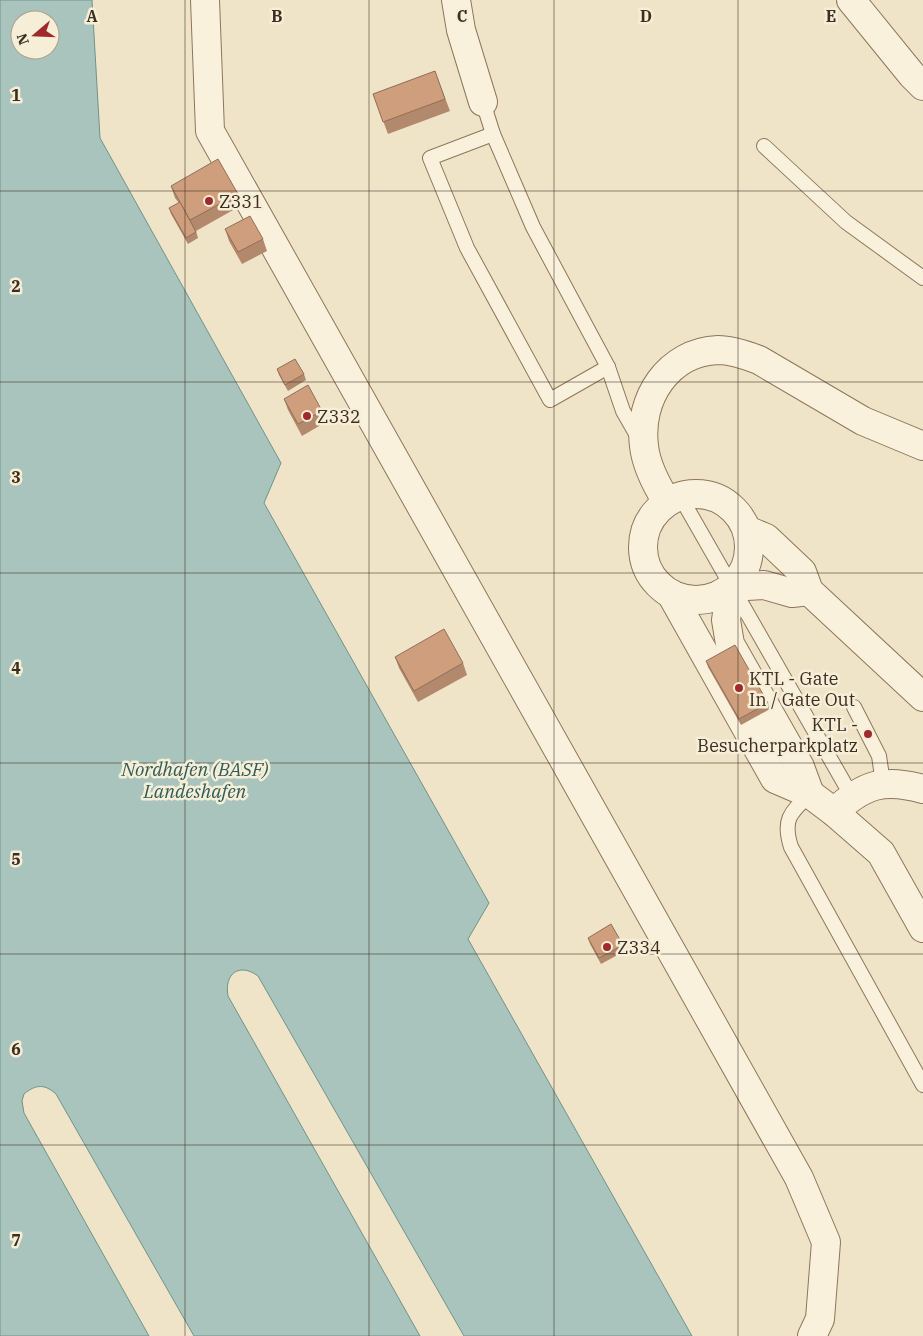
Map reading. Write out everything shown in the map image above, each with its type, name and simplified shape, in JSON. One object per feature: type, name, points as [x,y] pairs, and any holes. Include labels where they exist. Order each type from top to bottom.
[{"type":"street","points":[[205,0],[210,131],[799,1178],[826,1242],[820,1319],[812,1336]]},
{"type":"street","points":[[456,0],[461,30],[483,102]]},
{"type":"street","points":[[851,0],[912,76],[923,86]]},
{"type":"street","points":[[674,499],[657,486],[644,447],[644,418],[651,394],[660,380],[684,360],[701,352],[720,350],[759,360],[863,420],[923,446]]},
{"type":"street","points":[[707,495],[720,499],[732,507],[747,530],[749,545],[748,561],[742,576],[731,588],[713,598],[692,601],[671,594],[659,586],[651,576],[645,563],[643,549],[648,522],[674,499],[707,495]]},
{"type":"street","points":[[747,530],[766,538],[802,572],[809,591],[923,697]]},
{"type":"street","points":[[731,588],[764,585],[792,593],[809,591]]},
{"type":"street","points":[[731,588],[726,620],[730,644],[800,767],[810,794]]},
{"type":"street","points":[[671,594],[776,779],[810,794],[843,804],[880,853],[923,928]]},
{"type":"street","points":[[843,804],[869,786],[883,783],[906,784],[923,789]]},
{"type":"lane","points":[[483,102],[493,134],[533,227],[608,367],[623,410],[644,447]]},
{"type":"lane","points":[[493,134],[430,158],[468,248],[550,400],[608,367]]},
{"type":"lane","points":[[764,146],[846,222],[923,278]]},
{"type":"lane","points":[[674,499],[731,588],[843,804]]},
{"type":"lane","points":[[854,707],[879,756],[883,783]]},
{"type":"lane","points":[[810,794],[793,811],[787,822],[786,833],[791,847],[923,1085]]},
{"type":"water","name":"Nordhafen (BASF) Landeshafen","points":[[0,0],[92,0],[100,138],[281,463],[264,503],[489,903],[468,939],[692,1336],[464,1336],[258,976],[245,970],[239,970],[231,976],[228,982],[228,996],[420,1336],[194,1336],[56,1094],[48,1088],[40,1086],[33,1088],[24,1094],[22,1101],[24,1113],[149,1336],[0,1336]]},
{"type":"building","points":[[435,71],[445,99],[383,122],[373,94]]},
{"type":"building","name":"Z331","points":[[218,159],[238,194],[190,220],[171,186]]},
{"type":"building","points":[[180,202],[196,232],[186,238],[169,208]]},
{"type":"building","points":[[250,216],[263,239],[238,252],[225,229]]},
{"type":"building","points":[[295,359],[304,374],[285,385],[277,369]]},
{"type":"building","points":[[308,385],[322,411],[298,424],[284,399]]},
{"type":"building","points":[[444,629],[463,663],[414,691],[395,657]]},
{"type":"building","name":"KTL - Gate In / Gate Out","points":[[735,645],[768,703],[739,719],[706,661]]},
{"type":"building","name":"Z334","points":[[611,924],[623,945],[599,958],[588,938]]},
{"type":"place","name":"Z331","points":[[209,201]]},
{"type":"place","name":"Z332","points":[[307,416]]},
{"type":"place","name":"KTL - Gate In / Gate Out","points":[[739,688]]},
{"type":"place","name":"KTL - Besucherparkplatz","points":[[868,734]]},
{"type":"place","name":"Z334","points":[[607,947]]}]
